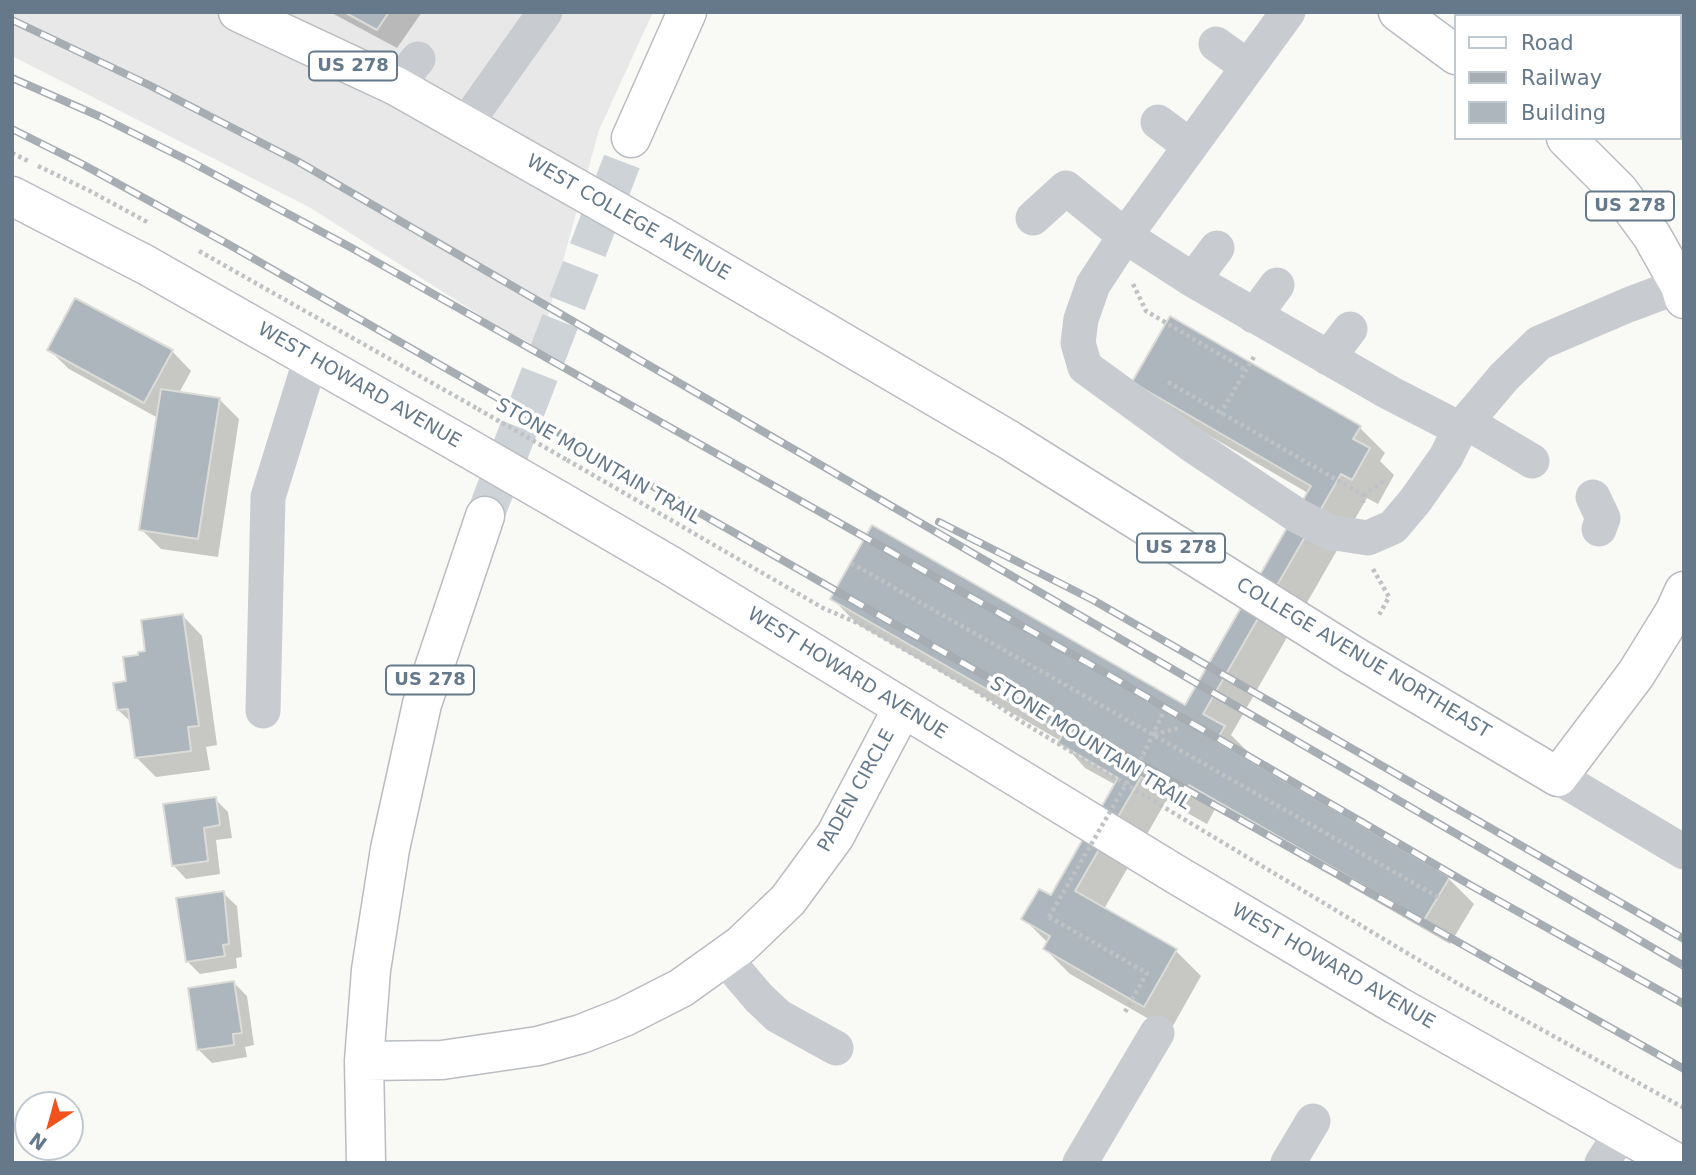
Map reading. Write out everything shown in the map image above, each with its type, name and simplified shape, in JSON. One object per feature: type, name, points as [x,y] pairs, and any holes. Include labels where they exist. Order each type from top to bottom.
[{"type":"main road","name":"WEST COLLEGE AVENUE","points":[[238,12],[407,72],[465,125],[661,236],[1009,440]]},
{"type":"main road","points":[[631,138],[687,12]]},
{"type":"main road","points":[[1398,12],[1454,54]]},
{"type":"main road","name":"US 278","points":[[1568,140],[1619,191],[1652,236],[1682,290]]},
{"type":"main road","name":"WEST HOWARD AVENUE","points":[[12,196],[85,232],[311,358],[671,566],[902,709],[1396,1004],[1611,1148],[1677,1163]]},
{"type":"main road","name":"COLLEGE AVENUE NORTHEAST","points":[[1009,440],[1354,656],[1558,777]]},
{"type":"main road","name":"US 278","points":[[366,1163],[364,1061],[371,970],[390,849],[422,704],[485,516]]},
{"type":"main road","points":[[1558,777],[1636,674],[1675,611],[1684,590]]},
{"type":"main road","name":"PADEN CIRCLE","points":[[364,1061],[442,1060],[549,1043],[624,1017],[681,988],[741,945],[788,900],[835,836],[902,709]]},
{"type":"street","points":[[465,125],[545,12]]},
{"type":"street","points":[[1288,12],[1125,236],[1093,285],[1082,319],[1078,344],[1086,367],[1195,447],[1298,516],[1329,532],[1367,538],[1393,527],[1438,468],[1463,426],[1504,377],[1539,343],[1628,305],[1682,290]]},
{"type":"street","points":[[1216,44],[1248,67]]},
{"type":"street","points":[[1158,122],[1190,146]]},
{"type":"street","points":[[1033,218],[1066,188],[1125,236],[1193,280],[1328,358],[1399,381],[1463,426],[1532,461]]},
{"type":"street","points":[[1193,280],[1217,248]]},
{"type":"street","points":[[1263,321],[1277,285]]},
{"type":"street","points":[[1328,358],[1350,329]]},
{"type":"street","points":[[263,711],[268,497],[311,358]]},
{"type":"street","name":"COLLEGE AVENUE NORTHEAST","points":[[1558,777],[1684,852]]},
{"type":"street","points":[[724,957],[778,1016],[836,1048]]},
{"type":"street","points":[[1080,1163],[1157,1033]]},
{"type":"street","points":[[1288,1163],[1312,1121]]},
{"type":"path","points":[[1135,274],[1131,280],[1146,312],[1246,370]]},
{"type":"path","points":[[1214,423],[1246,370],[1263,321]]},
{"type":"path","name":"STONE MOUNTAIN TRAIL","points":[[478,408],[823,608],[860,624],[973,689],[1022,722],[1457,983],[1684,1108]]},
{"type":"path","points":[[1220,413],[1363,495],[1364,509]]},
{"type":"path","points":[[1371,561],[1372,568],[1390,597],[1379,615]]},
{"type":"path","points":[[851,563],[1438,897]]},
{"type":"path","points":[[1124,1014],[1147,973],[1049,916],[1143,755],[1163,713]]},
{"type":"path","points":[[1152,734],[1180,728]]},
{"type":"shaded area","points":[[12,12],[653,12],[599,130],[539,348],[489,321],[309,207],[12,56]]},
{"type":"building","points":[[344,12],[389,12],[377,30]]},
{"type":"building","points":[[1684,66],[1684,131],[1682,130]]},
{"type":"building","points":[[75,298],[173,350],[144,403],[47,350]]},
{"type":"building","points":[[1170,316],[1361,426],[1353,439],[1370,448],[1352,480],[1341,474],[1203,714],[1225,726],[1216,741],[1450,877],[1424,920],[1189,785],[1181,800],[1141,777],[1075,891],[1177,949],[1144,1007],[1043,949],[1050,936],[1021,919],[1039,889],[1051,895],[1118,778],[1058,743],[1063,733],[830,599],[872,525],[1185,705],[1311,486],[1132,382]]},
{"type":"building","points":[[161,389],[220,398],[198,539],[139,530]]},
{"type":"building","points":[[183,614],[199,726],[188,727],[191,751],[135,758],[128,709],[117,710],[113,683],[126,681],[123,657],[145,651],[141,620]]},
{"type":"building","points":[[216,797],[220,825],[204,828],[208,861],[172,866],[163,804]]},
{"type":"building","points":[[224,891],[229,944],[223,945],[225,956],[186,962],[176,898]]},
{"type":"building","points":[[234,981],[242,1033],[233,1034],[234,1045],[197,1050],[188,988]]},
{"type":"tunnel","points":[[485,516],[631,138]]},
{"type":"railway","points":[[12,20],[149,85],[297,161],[1684,966]]},
{"type":"railway","points":[[12,78],[101,117],[350,247],[1088,663],[1472,886],[1684,1004]]},
{"type":"railway","points":[[12,129],[228,244],[1061,719],[1684,1069]]},
{"type":"railway","points":[[939,522],[1093,600],[1684,939]]}]
